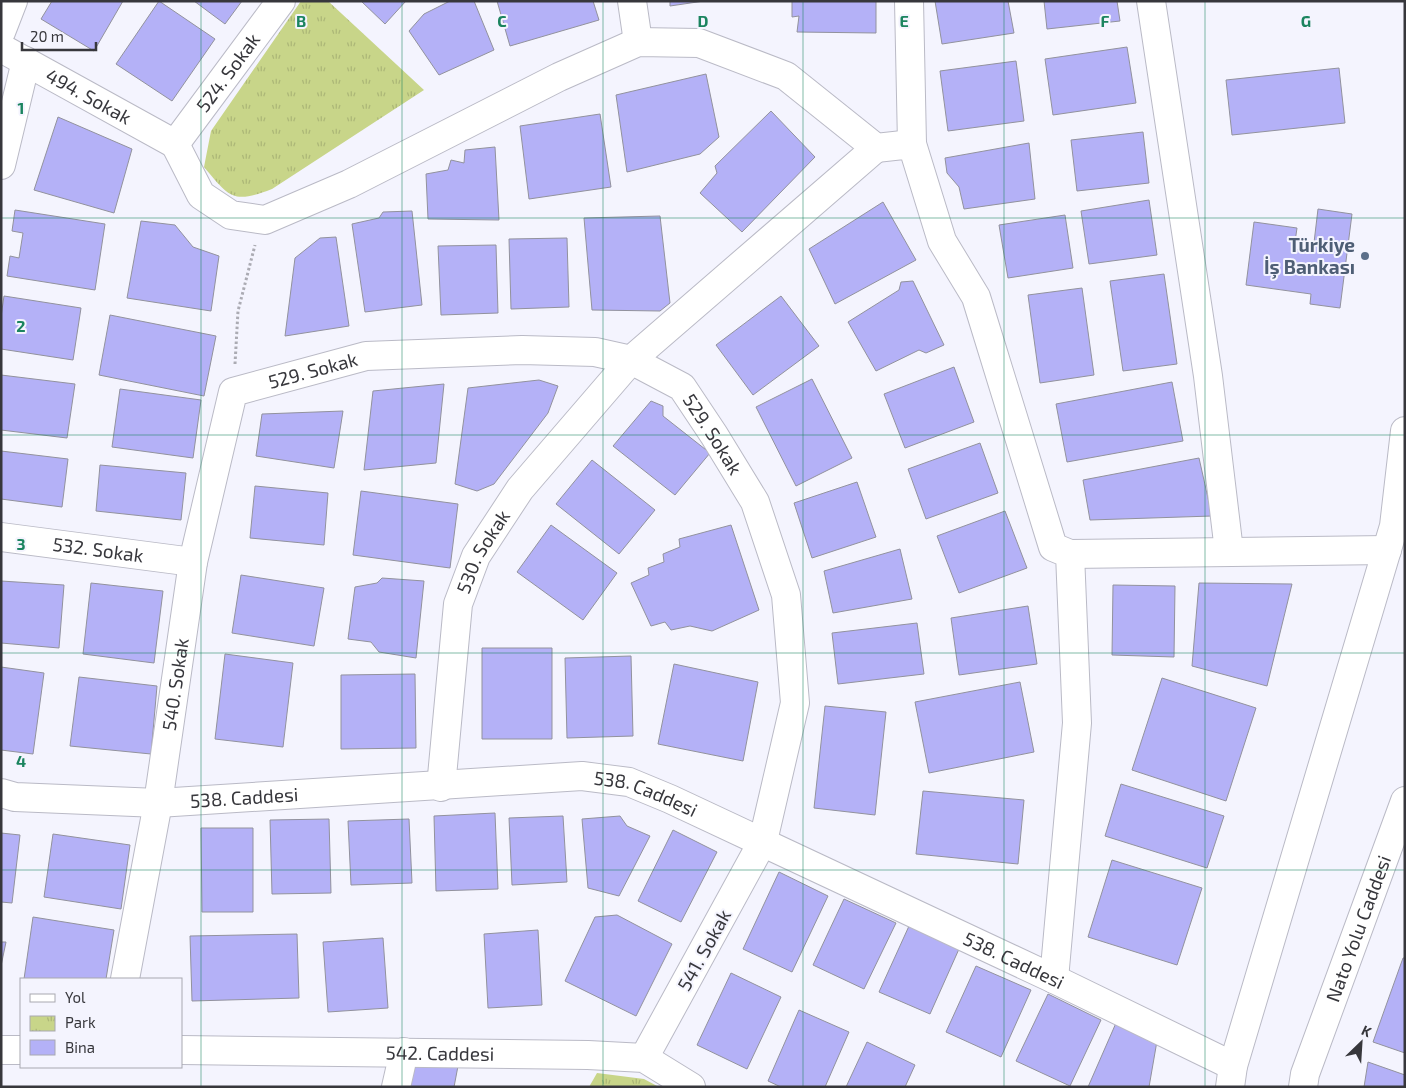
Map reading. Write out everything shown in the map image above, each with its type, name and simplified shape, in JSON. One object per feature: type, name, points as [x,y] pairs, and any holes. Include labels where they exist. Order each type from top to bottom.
[{"type":"street","points":[[1,32],[13,1]]},
{"type":"street","name":"524. Sokak","points":[[175,144],[281,1]]},
{"type":"street","points":[[632,1],[638,42]]},
{"type":"street","points":[[909,1],[912,144],[942,240],[976,296],[1053,547],[1070,554],[1387,550]]},
{"type":"street","points":[[1151,1],[1208,376],[1229,551]]},
{"type":"street","points":[[175,144],[201,195],[231,215],[265,220],[349,184],[559,78],[638,42],[699,43],[786,76],[876,148],[912,144]]},
{"type":"street","name":"494. Sokak","points":[[1,48],[175,144]]},
{"type":"street","points":[[1,165],[26,61]]},
{"type":"street","name":"530. Sokak","points":[[441,787],[458,604],[476,556],[520,489],[631,360],[876,148]]},
{"type":"street","name":"529. Sokak","points":[[233,392],[366,356],[522,350],[595,352],[631,360],[682,387],[755,502],[786,595],[794,703],[763,842]]},
{"type":"street","name":"540. Sokak","points":[[125,978],[158,803],[193,562],[233,392]]},
{"type":"street","points":[[1231,1076],[1394,526],[1405,431]]},
{"type":"street","name":"532. Sokak","points":[[1,537],[193,562]]},
{"type":"street","points":[[1054,979],[1078,722],[1070,554]]},
{"type":"street","name":"538. Caddesi","points":[[1,794],[15,797],[158,803],[441,787],[582,776],[629,782],[763,842],[1054,979],[1231,1076]]},
{"type":"street","name":"Nato Yolu Caddesi","points":[[1303,1087],[1305,1074],[1405,801]]},
{"type":"street","name":"541. Sokak","points":[[644,1058],[763,842]]},
{"type":"street","points":[[1,1050],[20,1050]]},
{"type":"street","name":"542. Caddesi","points":[[182,1050],[588,1055],[644,1058],[690,1087]]},
{"type":"street","points":[[396,1087],[404,1052]]},
{"type":"path","points":[[233,392],[238,311],[254,248],[265,220]]},
{"type":"green space","points":[[301,1],[328,1],[424,90],[272,189],[249,196],[240,197],[233,195],[220,186],[204,167],[211,131]]},
{"type":"green space","points":[[597,1073],[644,1079],[659,1087],[589,1087]]},
{"type":"building","points":[[52,1],[123,1],[94,51],[41,19]]},
{"type":"building","points":[[159,1],[215,39],[172,101],[116,64]]},
{"type":"building","points":[[194,1],[242,1],[225,24]]},
{"type":"building","points":[[361,1],[406,1],[385,24]]},
{"type":"building","points":[[450,1],[474,1],[494,50],[439,75],[409,31],[424,14]]},
{"type":"building","points":[[497,1],[593,1],[599,20],[510,46]]},
{"type":"building","points":[[670,1],[704,1],[670,6]]},
{"type":"building","points":[[792,1],[876,1],[876,33],[797,32],[799,16],[792,17]]},
{"type":"building","points":[[935,1],[1008,1],[1014,33],[942,44]]},
{"type":"building","points":[[1044,1],[1117,1],[1120,21],[1047,29]]},
{"type":"building","points":[[1127,47],[1136,103],[1053,115],[1045,59]]},
{"type":"building","points":[[1016,61],[1024,121],[948,131],[940,71]]},
{"type":"building","points":[[1339,68],[1345,123],[1232,135],[1226,80]]},
{"type":"building","points":[[706,74],[719,137],[700,154],[627,172],[616,95]]},
{"type":"building","points":[[771,111],[815,157],[742,232],[700,193],[717,173],[715,166]]},
{"type":"building","points":[[600,114],[611,187],[529,199],[520,126]]},
{"type":"building","points":[[58,117],[132,149],[114,213],[34,190]]},
{"type":"building","points":[[1143,132],[1149,183],[1077,191],[1071,140]]},
{"type":"building","points":[[1029,143],[1035,199],[964,209],[959,187],[947,173],[945,158]]},
{"type":"building","points":[[495,147],[499,220],[428,219],[426,174],[448,170],[451,160],[464,163],[465,150]]},
{"type":"building","points":[[1149,200],[1157,255],[1089,264],[1081,211]]},
{"type":"building","points":[[883,202],[916,260],[835,304],[809,249]]},
{"type":"building","points":[[1318,209],[1352,214],[1340,308],[1310,304],[1311,294],[1246,285],[1254,222],[1297,228],[1294,249],[1313,251]]},
{"type":"building","points":[[15,210],[105,224],[95,290],[7,276],[10,256],[19,258],[23,233],[12,231]]},
{"type":"building","points":[[412,211],[422,305],[365,312],[352,224],[379,218],[383,212]]},
{"type":"building","points":[[1065,215],[1073,268],[1008,278],[999,225]]},
{"type":"building","points":[[660,216],[670,303],[660,311],[592,310],[584,218]]},
{"type":"building","points":[[141,221],[175,225],[193,247],[219,256],[211,311],[127,298]]},
{"type":"building","points":[[336,237],[349,326],[285,336],[295,258],[320,238]]},
{"type":"building","points":[[567,238],[569,307],[511,309],[509,239]]},
{"type":"building","points":[[496,245],[498,313],[441,315],[438,246]]},
{"type":"building","points":[[1164,274],[1177,364],[1123,371],[1110,281]]},
{"type":"building","points":[[913,281],[944,345],[926,353],[919,350],[876,371],[848,322],[899,290],[901,282]]},
{"type":"building","points":[[1082,288],[1094,375],[1040,383],[1028,295]]},
{"type":"building","points":[[4,296],[81,308],[73,360],[1,349],[1,317]]},
{"type":"building","points":[[781,296],[819,346],[753,395],[716,345]]},
{"type":"building","points":[[110,315],[216,336],[204,396],[99,375]]},
{"type":"building","points":[[954,367],[974,422],[905,448],[884,394]]},
{"type":"building","points":[[1,375],[75,384],[67,438],[1,430]]},
{"type":"building","points":[[812,379],[852,458],[796,486],[756,407]]},
{"type":"building","points":[[539,380],[558,386],[548,413],[494,484],[477,491],[455,484],[468,388]]},
{"type":"building","points":[[1172,382],[1183,441],[1067,462],[1056,404]]},
{"type":"building","points":[[444,384],[436,463],[364,470],[373,391]]},
{"type":"building","points":[[120,389],[201,400],[193,458],[112,447]]},
{"type":"building","points":[[651,401],[663,406],[663,416],[710,453],[675,495],[613,446]]},
{"type":"building","points":[[343,411],[334,468],[256,456],[262,414]]},
{"type":"building","points":[[980,443],[998,493],[926,519],[908,469]]},
{"type":"building","points":[[1,451],[68,459],[62,507],[1,499]]},
{"type":"building","points":[[1199,458],[1212,516],[1090,520],[1083,480]]},
{"type":"building","points":[[592,460],[655,510],[619,554],[556,504]]},
{"type":"building","points":[[100,465],[186,473],[181,520],[96,511]]},
{"type":"building","points":[[857,482],[876,537],[812,558],[794,503]]},
{"type":"building","points":[[255,486],[328,493],[324,545],[250,538]]},
{"type":"building","points":[[361,491],[458,504],[450,568],[353,555]]},
{"type":"building","points":[[1005,511],[1027,568],[959,593],[937,536]]},
{"type":"building","points":[[551,525],[617,573],[583,620],[517,572]]},
{"type":"building","points":[[731,525],[759,610],[712,631],[690,626],[671,630],[665,622],[651,626],[631,583],[649,575],[648,568],[664,562],[663,554],[680,547],[679,539]]},
{"type":"building","points":[[900,549],[912,599],[833,613],[824,571]]},
{"type":"building","points":[[241,575],[324,588],[314,646],[232,633]]},
{"type":"building","points":[[382,578],[424,581],[416,658],[379,652],[371,642],[348,639],[355,587],[377,583]]},
{"type":"building","points":[[1,581],[64,585],[59,648],[1,643]]},
{"type":"building","points":[[91,583],[163,591],[154,663],[83,654]]},
{"type":"building","points":[[1199,583],[1292,584],[1267,686],[1192,666]]},
{"type":"building","points":[[1113,585],[1175,586],[1174,657],[1112,655]]},
{"type":"building","points":[[1028,606],[1037,664],[959,675],[951,618]]},
{"type":"building","points":[[917,623],[924,674],[838,684],[832,633]]},
{"type":"building","points":[[482,648],[552,648],[552,739],[482,739]]},
{"type":"building","points":[[225,654],[293,663],[283,747],[215,739]]},
{"type":"building","points":[[631,656],[633,736],[567,738],[565,658]]},
{"type":"building","points":[[674,664],[758,682],[743,761],[658,744]]},
{"type":"building","points":[[1,667],[44,673],[33,754],[1,750]]},
{"type":"building","points":[[415,674],[416,748],[341,749],[341,675]]},
{"type":"building","points":[[79,677],[157,686],[151,754],[70,746]]},
{"type":"building","points":[[1162,678],[1256,708],[1226,801],[1132,770]]},
{"type":"building","points":[[1020,682],[1034,752],[929,773],[915,702]]},
{"type":"building","points":[[825,706],[886,712],[875,815],[814,808]]},
{"type":"building","points":[[1121,784],[1224,816],[1207,868],[1105,836]]},
{"type":"building","points":[[923,791],[1024,800],[1018,864],[916,854]]},
{"type":"building","points":[[495,813],[498,889],[436,891],[434,816]]},
{"type":"building","points":[[563,816],[567,882],[512,885],[509,818]]},
{"type":"building","points":[[620,816],[627,826],[650,836],[619,896],[588,888],[582,819]]},
{"type":"building","points":[[329,819],[331,893],[272,894],[270,820]]},
{"type":"building","points":[[409,819],[412,883],[351,885],[348,821]]},
{"type":"building","points":[[201,828],[253,828],[253,912],[202,912]]},
{"type":"building","points":[[673,830],[717,852],[681,922],[638,901]]},
{"type":"building","points":[[1,833],[20,835],[12,903],[1,902]]},
{"type":"building","points":[[53,834],[130,845],[121,909],[44,897]]},
{"type":"building","points":[[1112,860],[1202,888],[1177,965],[1088,937]]},
{"type":"building","points":[[779,872],[828,896],[792,972],[743,949]]},
{"type":"building","points":[[844,899],[896,923],[864,989],[813,965]]},
{"type":"building","points":[[617,915],[672,944],[636,1016],[565,981],[595,917]]},
{"type":"building","points":[[33,917],[114,930],[106,978],[24,978]]},
{"type":"building","points":[[909,926],[959,949],[930,1014],[879,992]]},
{"type":"building","points":[[538,930],[542,1005],[488,1008],[484,934]]},
{"type":"building","points":[[297,934],[299,998],[192,1001],[190,936]]},
{"type":"building","points":[[383,938],[388,1008],[328,1012],[323,942]]},
{"type":"building","points":[[1,942],[6,942],[1,966]]},
{"type":"building","points":[[1403,958],[1405,958],[1405,1053],[1373,1042]]},
{"type":"building","points":[[976,966],[1031,990],[1001,1057],[946,1032]]},
{"type":"building","points":[[731,973],[781,997],[747,1069],[697,1045]]},
{"type":"building","points":[[1048,994],[1101,1020],[1070,1086],[1016,1061]]},
{"type":"building","points":[[799,1010],[849,1032],[825,1087],[781,1087],[768,1081]]},
{"type":"building","points":[[1116,1023],[1157,1041],[1149,1087],[1088,1087]]},
{"type":"building","points":[[867,1042],[915,1065],[905,1087],[846,1087]]},
{"type":"building","points":[[414,1058],[458,1066],[454,1087],[409,1087]]},
{"type":"building","points":[[1368,1062],[1405,1075],[1405,1087],[1364,1087]]},
{"type":"place","name":"Türkiye İş Bankası","points":[[1365,256]]}]
